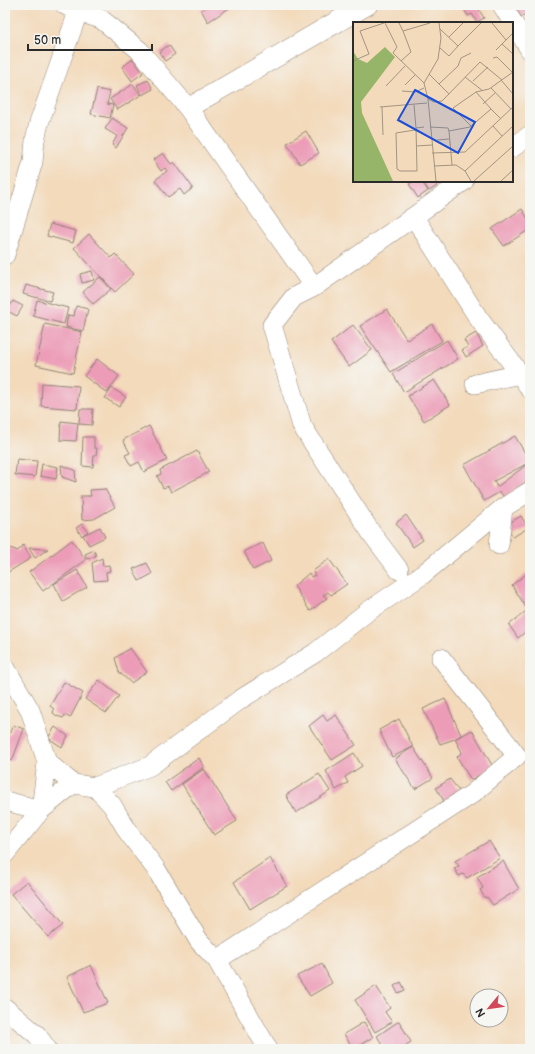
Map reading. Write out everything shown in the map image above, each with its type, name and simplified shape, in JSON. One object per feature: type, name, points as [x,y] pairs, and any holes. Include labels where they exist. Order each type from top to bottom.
[{"type":"street","points":[[188,108],[364,5]]},
{"type":"street","points":[[188,108],[368,5]]},
{"type":"street","points":[[502,5],[513,22]]},
{"type":"street","points":[[5,255],[33,162],[35,140],[39,123],[72,8],[101,20],[139,50],[188,108],[314,287]]},
{"type":"street","points":[[513,23],[530,50]]},
{"type":"street","points":[[513,147],[530,135]]},
{"type":"street","points":[[399,570],[372,534],[302,426],[272,324],[294,297],[314,287],[463,182]]},
{"type":"street","points":[[414,217],[479,319],[525,381]]},
{"type":"street","points":[[475,384],[525,381]]},
{"type":"street","points":[[47,762],[73,784],[95,787],[150,766],[242,699],[315,653],[367,612],[422,575],[503,508],[530,492]]},
{"type":"street","points":[[499,545],[503,508]]},
{"type":"street","points":[[217,960],[472,794],[523,754],[441,658]]},
{"type":"street","points":[[5,667],[30,710],[47,762],[41,810]]},
{"type":"street","points":[[5,854],[41,810],[73,784]]},
{"type":"street","points":[[95,787],[112,805],[128,832],[156,869],[199,941],[217,960],[268,1049]]},
{"type":"street","points":[[5,801],[41,810]]},
{"type":"street","points":[[5,1008],[37,1035],[47,1049]]},
{"type":"building","points":[[209,5],[234,5],[208,22],[201,10]]},
{"type":"building","points":[[320,5],[329,5],[323,9]]},
{"type":"building","points":[[483,5],[479,10],[484,18],[477,22],[472,14],[468,16],[462,6]]},
{"type":"building","points":[[514,5],[530,5],[530,8],[528,9],[529,12],[521,17]]},
{"type":"building","points":[[169,45],[175,54],[165,61],[159,52]]},
{"type":"building","points":[[133,59],[143,73],[132,81],[122,67]]},
{"type":"building","points":[[148,80],[153,89],[142,95],[137,85]]},
{"type":"building","points":[[133,84],[141,95],[117,110],[110,99]]},
{"type":"building","points":[[97,89],[110,92],[107,104],[113,105],[110,118],[91,114]]},
{"type":"building","points":[[112,118],[128,128],[116,148],[112,145],[117,136],[105,129]]},
{"type":"building","points":[[306,131],[319,153],[300,164],[287,143]]},
{"type":"building","points":[[163,153],[171,164],[174,162],[193,188],[184,195],[180,189],[168,197],[155,180],[167,171],[165,168],[161,171],[153,160]]},
{"type":"building","points":[[412,182],[422,182],[428,191],[418,198],[409,184]]},
{"type":"building","points":[[424,182],[435,182],[437,186],[429,191]]},
{"type":"building","points":[[522,209],[530,222],[530,229],[504,246],[492,229]]},
{"type":"building","points":[[50,224],[76,231],[73,243],[47,236]]},
{"type":"building","points":[[89,234],[111,258],[115,254],[134,274],[115,292],[74,248]]},
{"type":"building","points":[[92,271],[94,280],[82,283],[80,274]]},
{"type":"building","points":[[100,277],[111,289],[93,304],[83,292]]},
{"type":"building","points":[[26,285],[53,292],[50,301],[23,294]]},
{"type":"building","points":[[37,300],[68,308],[64,324],[33,316]]},
{"type":"building","points":[[13,301],[23,306],[17,316],[7,311]]},
{"type":"building","points":[[76,306],[88,309],[83,331],[66,327],[68,315],[74,316]]},
{"type":"building","points":[[387,309],[407,340],[432,324],[442,341],[391,372],[360,326]]},
{"type":"building","points":[[45,324],[82,332],[73,373],[36,365]]},
{"type":"building","points":[[353,325],[372,350],[349,367],[331,342]]},
{"type":"building","points":[[476,333],[483,346],[466,357],[462,350],[468,347],[464,340]]},
{"type":"building","points":[[447,340],[458,359],[404,392],[393,374]]},
{"type":"building","points":[[97,359],[119,376],[107,393],[84,376]]},
{"type":"building","points":[[434,380],[450,405],[424,421],[408,396]]},
{"type":"building","points":[[42,383],[79,386],[77,409],[41,406]]},
{"type":"building","points":[[112,388],[126,397],[119,407],[105,398]]},
{"type":"building","points":[[80,409],[93,409],[92,425],[79,424]]},
{"type":"building","points":[[61,421],[78,423],[76,441],[60,440]]},
{"type":"building","points":[[149,426],[167,460],[144,472],[139,462],[131,466],[125,455],[130,453],[123,440]]},
{"type":"building","points":[[515,436],[530,462],[530,479],[504,497],[500,492],[484,501],[464,465]],"holes":[[[530,462],[497,487],[494,481]]]},
{"type":"building","points":[[83,437],[94,437],[94,448],[97,448],[96,455],[94,455],[93,467],[82,466]]},
{"type":"building","points":[[197,451],[209,472],[171,492],[168,486],[163,488],[157,476],[161,474],[160,470]]},
{"type":"building","points":[[17,459],[37,461],[35,477],[15,475]]},
{"type":"building","points":[[42,464],[58,467],[56,479],[40,476]]},
{"type":"building","points":[[61,465],[75,470],[76,482],[62,477]]},
{"type":"building","points":[[105,489],[115,507],[94,519],[82,520],[81,496],[91,496],[90,490]]},
{"type":"building","points":[[406,515],[423,540],[413,547],[396,523]]},
{"type":"building","points":[[521,516],[528,528],[513,537],[506,525]]},
{"type":"building","points":[[82,524],[88,531],[82,536],[76,528]]},
{"type":"building","points":[[100,527],[105,537],[89,545],[83,535]]},
{"type":"building","points":[[72,540],[86,560],[43,591],[29,572]]},
{"type":"building","points":[[263,543],[271,561],[253,570],[244,551]]},
{"type":"building","points":[[23,545],[31,558],[5,574],[5,546],[18,551]]},
{"type":"building","points":[[29,548],[48,549],[35,558]]},
{"type":"building","points":[[94,550],[96,556],[87,559],[85,554]]},
{"type":"building","points":[[102,558],[103,566],[109,565],[110,571],[106,572],[107,580],[94,581],[92,563]]},
{"type":"building","points":[[329,559],[347,584],[331,595],[328,592],[323,595],[327,598],[310,611],[294,586],[309,573],[311,577],[315,575],[313,571]]},
{"type":"building","points":[[147,563],[152,574],[139,581],[133,569]]},
{"type":"building","points":[[77,570],[87,587],[63,601],[54,584]]},
{"type":"building","points":[[530,571],[530,614],[512,585]]},
{"type":"building","points":[[526,611],[530,616],[530,628],[518,638],[509,625]]},
{"type":"building","points":[[130,648],[147,672],[131,683],[119,672],[115,658]]},
{"type":"building","points":[[99,680],[119,696],[106,713],[85,699]]},
{"type":"building","points":[[64,682],[83,693],[70,718],[65,715],[63,718],[57,716],[53,713],[54,709],[50,706]]},
{"type":"building","points":[[445,699],[461,735],[455,739],[440,744],[423,709]]},
{"type":"building","points":[[323,715],[327,721],[336,715],[356,745],[332,760],[309,726]]},
{"type":"building","points":[[399,719],[413,747],[392,757],[379,730]]},
{"type":"building","points":[[13,725],[24,729],[12,761],[5,759],[5,735],[9,735]]},
{"type":"building","points":[[55,727],[68,736],[62,747],[48,738]]},
{"type":"building","points":[[472,730],[493,767],[471,780],[457,757],[462,752],[455,739]]},
{"type":"building","points":[[413,747],[433,778],[415,789],[395,759]]},
{"type":"building","points":[[354,753],[362,766],[345,777],[348,783],[336,790],[326,771]]},
{"type":"building","points":[[199,758],[204,767],[171,791],[165,782]]},
{"type":"building","points":[[204,769],[237,821],[214,835],[182,784]]},
{"type":"building","points":[[319,774],[330,791],[296,813],[286,795]]},
{"type":"building","points":[[450,779],[459,791],[444,801],[436,788]]},
{"type":"building","points":[[489,841],[500,858],[467,878],[463,874],[459,876],[454,868],[459,866],[455,861]]},
{"type":"building","points":[[270,858],[287,886],[250,909],[234,882]]},
{"type":"building","points":[[503,861],[519,889],[493,905],[487,897],[485,898],[480,890],[483,888],[477,877]]},
{"type":"building","points":[[27,881],[63,925],[48,937],[11,894]]},
{"type":"building","points":[[322,964],[332,983],[310,996],[297,976]]},
{"type":"building","points":[[91,965],[108,1003],[83,1012],[67,977]]},
{"type":"building","points":[[401,982],[405,990],[398,993],[394,986]]},
{"type":"building","points":[[376,986],[390,1008],[385,1012],[392,1022],[375,1032],[355,1000]]},
{"type":"building","points":[[399,1021],[411,1042],[400,1049],[385,1049],[377,1036]]},
{"type":"building","points":[[364,1022],[373,1037],[353,1049],[344,1034]]},
{"type":"building","points":[[316,1045],[318,1049],[310,1049]]}]
